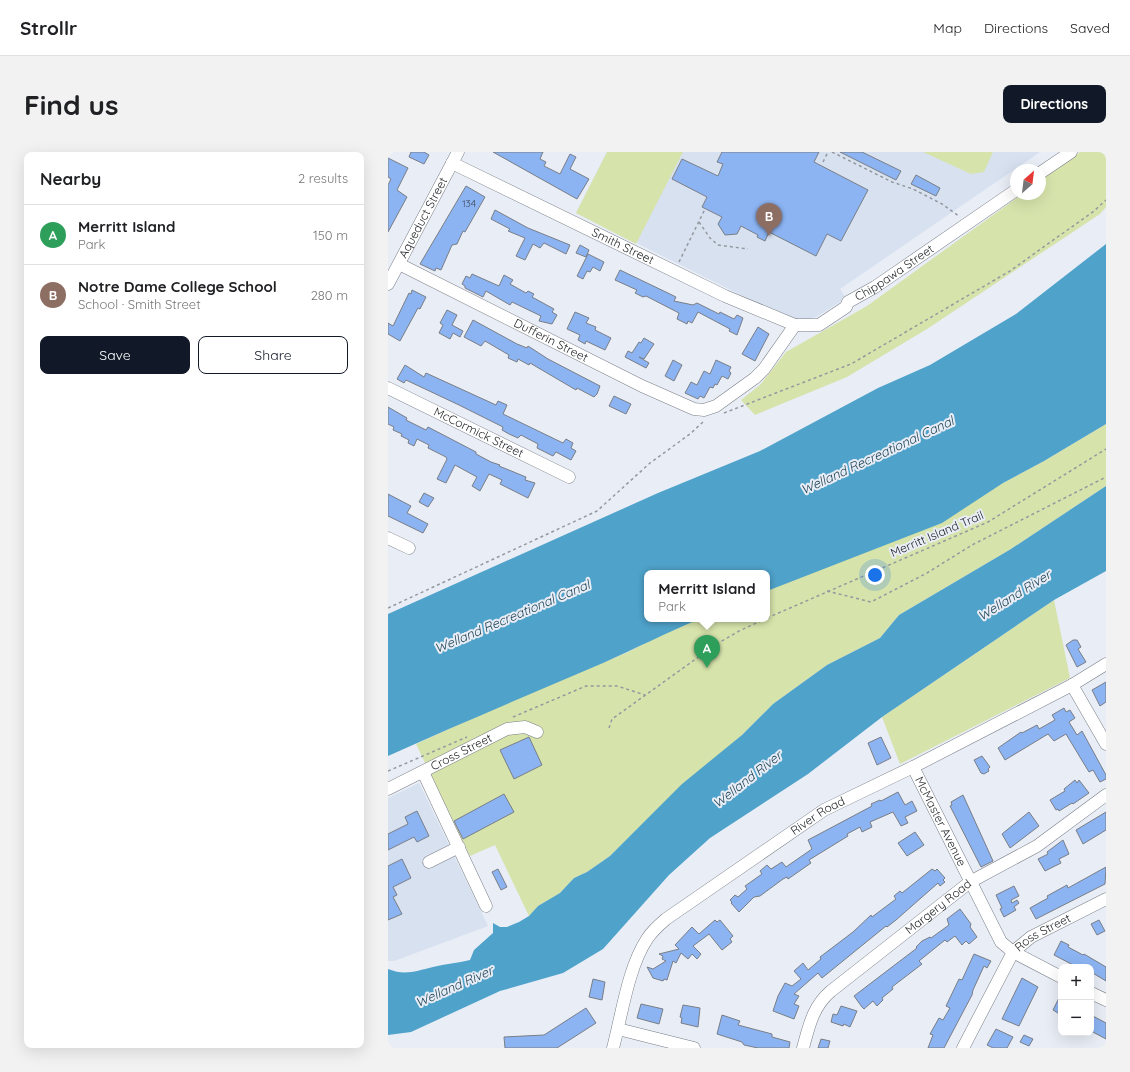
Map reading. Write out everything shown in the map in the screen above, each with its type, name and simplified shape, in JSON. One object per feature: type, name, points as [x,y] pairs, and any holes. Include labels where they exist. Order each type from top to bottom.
[{"type":"street","name":"Aqueduct Street","points":[[388,284],[458,152]]},
{"type":"street","points":[[1046,169],[1071,152]]},
{"type":"street","name":"Smith Street","points":[[452,163],[725,296],[795,325]]},
{"type":"street","name":"Chippawa Street","points":[[795,325],[819,325],[846,307],[848,302],[875,287],[1010,194]]},
{"type":"street","name":"Dufferin Street","points":[[399,264],[642,386],[706,415]]},
{"type":"street","points":[[706,415],[755,378],[764,369],[795,325]]},
{"type":"street","name":"McCormick Street","points":[[388,388],[569,478]]},
{"type":"street","points":[[388,538],[409,548]]},
{"type":"street","name":"River Road","points":[[613,1048],[639,955],[647,938],[656,928],[810,819],[842,801],[913,767],[1072,685],[1106,664]]},
{"type":"street","points":[[1072,685],[1106,744]]},
{"type":"street","name":"Cross Street","points":[[388,789],[507,728],[525,727],[537,732]]},
{"type":"street","name":"McMaster Avenue","points":[[913,767],[996,935],[1006,948],[1058,975]]},
{"type":"street","points":[[423,772],[486,906]]},
{"type":"street","name":"Margery Road","points":[[803,1048],[813,1015],[821,1000],[970,882],[1037,846],[1106,795]]},
{"type":"street","points":[[429,862],[459,847]]},
{"type":"street","name":"Ross Street","points":[[963,1048],[1013,952],[1031,937],[1106,899]]},
{"type":"street","points":[[1094,994],[1106,1000]]},
{"type":"street","points":[[618,1029],[694,1048]]},
{"type":"path","points":[[823,162],[828,152]]},
{"type":"path","points":[[832,152],[892,182],[906,186],[942,204],[968,223]]},
{"type":"path","points":[[719,415],[852,364],[1010,271],[1094,211],[1106,200]]},
{"type":"path","points":[[675,271],[705,209]]},
{"type":"path","points":[[699,222],[710,238],[718,245],[748,249]]},
{"type":"path","points":[[388,608],[597,511],[650,463],[690,434],[703,421],[706,415]]},
{"type":"path","name":"Merritt Island Trail","points":[[770,616],[988,522],[1106,449]]},
{"type":"path","points":[[827,591],[871,602],[927,573],[972,545],[1106,477]]},
{"type":"path","name":"Merritt Island Trail","points":[[609,728],[612,719],[703,653],[739,630],[757,622]]},
{"type":"shaded area","points":[[607,152],[1040,152],[1022,164],[1010,164],[1010,173],[840,289],[846,298],[818,316],[808,320],[798,321],[785,317],[576,213]]},
{"type":"shaded area","points":[[419,783],[488,926],[394,961],[388,961],[388,798]]},
{"type":"green space","points":[[607,152],[683,152],[636,244],[576,213]]},
{"type":"green space","points":[[923,152],[993,152],[984,172],[971,174]]},
{"type":"green space","points":[[1080,152],[1106,152],[1106,207],[1100,214],[927,329],[847,377],[755,415],[741,400],[760,385],[786,352],[867,306],[1014,200],[1046,200],[1046,177]]},
{"type":"green space","points":[[1106,424],[1106,486],[1011,549],[899,615],[880,638],[827,665],[773,704],[742,735],[669,798],[610,856],[587,872],[574,878],[560,893],[538,906],[529,916],[495,845],[470,856],[416,744],[499,706],[628,652],[669,631],[692,622],[770,622],[770,590],[1003,483],[1044,461]]},
{"type":"green space","points":[[1054,600],[1070,678],[900,764],[882,717]]},
{"type":"water","name":"Welland Recreational Canal","points":[[1106,244],[1106,424],[1044,461],[1003,483],[942,523],[770,590],[770,570],[644,570],[644,622],[692,622],[603,663],[388,756],[388,614],[658,493],[760,451],[878,388],[930,365],[1016,314]]},
{"type":"water","name":"Welland River","points":[[1106,486],[1106,571],[1054,600],[882,717],[808,774],[710,838],[669,875],[603,949],[563,973],[500,991],[411,1032],[388,1035],[388,969],[400,972],[410,972],[470,960],[474,950],[493,933],[493,923],[500,927],[507,927],[519,922],[529,916],[538,906],[560,893],[574,878],[587,872],[610,856],[682,784],[742,735],[773,704],[827,665],[880,638],[899,615],[1011,549]]},
{"type":"building","points":[[411,152],[424,152],[429,155],[424,164],[409,157]]},
{"type":"building","points":[[493,152],[543,152],[540,159],[546,162],[544,166],[560,174],[570,154],[576,157],[570,169],[589,179],[577,199]]},
{"type":"building","points":[[722,152],[819,152],[814,162],[868,190],[841,241],[827,234],[816,256],[769,232],[765,241],[757,237],[758,235],[741,226],[737,234],[725,235],[718,224],[722,217],[702,207],[707,197],[672,179],[682,159],[718,176],[723,164],[717,162]]},
{"type":"building","points":[[840,152],[862,152],[901,171],[896,180]]},
{"type":"building","points":[[388,158],[408,168],[397,190],[407,197],[388,232],[388,185],[391,179],[388,177]]},
{"type":"building","points":[[916,175],[940,188],[936,196],[911,184]]},
{"type":"building","points":[[466,186],[485,197],[465,232],[463,231],[457,244],[452,245],[441,270],[436,268],[435,271],[420,264]]},
{"type":"building","points":[[495,210],[528,228],[570,245],[566,254],[544,243],[540,248],[533,244],[525,260],[516,256],[525,238],[508,231],[510,229],[491,219]]},
{"type":"building","points":[[580,245],[589,250],[586,257],[576,253]]},
{"type":"building","points":[[588,254],[604,262],[600,271],[593,267],[590,272],[587,271],[583,279],[577,276]]},
{"type":"building","points":[[620,270],[676,297],[674,301],[693,305],[697,303],[719,314],[720,312],[734,319],[737,315],[743,318],[737,335],[729,331],[730,329],[698,312],[692,323],[688,321],[687,324],[677,319],[679,313],[646,296],[643,297],[635,293],[637,290],[615,280]]},
{"type":"building","points":[[472,274],[499,286],[504,275],[513,280],[510,284],[526,293],[528,291],[534,294],[532,297],[554,309],[552,312],[557,315],[552,324],[539,321],[541,316],[512,302],[510,305],[486,291],[483,297],[465,288],[462,284],[466,276],[470,278]]},
{"type":"building","points":[[412,290],[426,297],[420,309],[418,308],[400,341],[388,334],[388,323],[393,326],[409,293],[411,294]]},
{"type":"building","points":[[447,310],[457,315],[452,325],[463,331],[460,337],[453,333],[450,339],[439,333],[443,325],[440,323]]},
{"type":"building","points":[[575,312],[589,318],[586,323],[596,327],[595,330],[611,338],[605,350],[586,341],[585,344],[578,340],[580,335],[567,329]]},
{"type":"building","points":[[473,320],[517,344],[527,348],[528,346],[548,359],[600,386],[597,394],[594,397],[577,388],[576,390],[530,363],[529,365],[518,359],[517,362],[508,358],[509,355],[485,341],[481,346],[464,337]]},
{"type":"building","points":[[758,327],[769,334],[755,361],[742,354]]},
{"type":"building","points":[[644,338],[654,344],[644,359],[639,357],[649,363],[646,368],[625,357],[628,351],[632,353],[639,342],[641,343]]},
{"type":"building","points":[[673,360],[682,365],[674,381],[665,376]]},
{"type":"building","points":[[716,360],[731,367],[729,371],[731,373],[728,379],[722,376],[717,385],[715,384],[713,388],[710,387],[704,398],[700,396],[698,399],[685,393],[691,382],[697,385],[704,371],[710,374]]},
{"type":"building","points":[[405,365],[424,377],[426,373],[496,405],[498,401],[507,405],[503,414],[563,443],[566,439],[573,443],[571,448],[576,451],[571,460],[556,452],[553,456],[537,448],[538,444],[521,435],[518,438],[509,434],[502,430],[503,427],[459,405],[406,380],[404,383],[397,379]]},
{"type":"building","points":[[614,396],[631,404],[626,414],[609,406]]},
{"type":"building","points":[[388,407],[407,418],[406,420],[426,430],[428,427],[476,452],[476,454],[491,462],[526,477],[525,480],[535,483],[528,498],[500,484],[502,480],[489,474],[480,491],[472,486],[477,477],[455,465],[446,483],[437,479],[447,459],[446,457],[428,448],[429,445],[417,439],[414,446],[408,443],[409,440],[401,436],[402,434],[393,430],[394,427],[388,424]]},
{"type":"building","points":[[424,493],[434,498],[428,507],[419,502]]},
{"type":"building","points":[[388,494],[411,506],[407,513],[428,524],[423,533],[388,516]]},
{"type":"building","points":[[1073,640],[1077,640],[1081,647],[1078,649],[1086,662],[1077,667],[1066,645]]},
{"type":"building","points":[[1106,682],[1106,702],[1100,706],[1092,690]]},
{"type":"building","points":[[1064,708],[1066,712],[1070,710],[1075,718],[1069,722],[1077,735],[1082,731],[1106,775],[1106,779],[1100,782],[1093,770],[1089,772],[1066,734],[1054,741],[1048,734],[1005,760],[998,748],[1021,732],[1022,733],[1037,725],[1039,729],[1055,720],[1052,715]]},
{"type":"building","points":[[529,737],[542,765],[514,779],[500,750]]},
{"type":"building","points":[[881,737],[891,758],[877,765],[868,743]]},
{"type":"building","points":[[982,756],[990,767],[988,769],[989,771],[984,774],[981,773],[974,760]]},
{"type":"building","points":[[1075,780],[1077,783],[1079,780],[1089,793],[1073,804],[1072,803],[1059,811],[1058,809],[1056,810],[1050,800],[1065,791],[1064,789]]},
{"type":"building","points":[[898,792],[905,805],[912,801],[917,811],[905,817],[908,823],[901,826],[893,812],[870,822],[872,827],[862,832],[860,827],[847,834],[848,836],[809,860],[811,863],[788,879],[787,877],[783,879],[760,896],[754,897],[739,912],[731,903],[732,902],[730,900],[735,895],[738,897],[747,889],[745,886],[762,874],[760,871],[767,865],[771,869],[782,862],[786,867],[812,849],[808,840],[872,806],[871,804],[880,800],[881,801]]},
{"type":"building","points":[[504,794],[514,812],[463,839],[454,821]]},
{"type":"building","points":[[963,795],[993,861],[981,867],[950,806],[952,805],[951,802]]},
{"type":"building","points":[[417,811],[429,836],[417,842],[414,837],[388,850],[388,834],[408,824],[405,817]]},
{"type":"building","points":[[1029,812],[1039,826],[1010,848],[1002,834]]},
{"type":"building","points":[[1106,812],[1106,830],[1083,844],[1076,830]]},
{"type":"building","points":[[915,832],[924,845],[907,856],[898,843]]},
{"type":"building","points":[[1063,840],[1069,854],[1059,859],[1061,863],[1045,871],[1038,859],[1048,854],[1047,852]]},
{"type":"building","points":[[402,859],[411,878],[393,887],[397,895],[393,897],[402,914],[388,920],[388,866]]},
{"type":"building","points":[[1106,867],[1105,884],[1036,919],[1030,908],[1048,898],[1047,896],[1067,885],[1068,888]]},
{"type":"building","points":[[498,869],[507,887],[501,890],[492,872]]},
{"type":"building","points":[[932,869],[935,871],[937,869],[945,878],[943,880],[945,882],[940,886],[938,883],[896,920],[887,927],[886,926],[822,978],[818,973],[794,994],[799,996],[794,1004],[799,1006],[794,1019],[773,1011],[778,996],[785,983],[792,986],[801,979],[794,971],[803,963],[808,970],[821,959],[820,957],[853,932],[871,915],[872,917],[896,899],[894,896],[900,891],[902,893]]},
{"type":"building","points":[[1014,886],[1019,896],[1011,900],[1012,903],[1017,900],[1019,903],[1014,907],[1016,910],[1004,917],[996,895]]},
{"type":"building","points":[[960,909],[971,924],[970,927],[977,937],[969,944],[966,941],[962,945],[955,936],[947,942],[945,940],[919,961],[922,964],[892,987],[893,989],[882,998],[883,1000],[877,1006],[873,1001],[864,1009],[854,996],[917,948],[916,947],[922,941],[930,937],[931,938],[949,925],[947,919]]},
{"type":"building","points":[[715,920],[717,922],[720,920],[733,936],[730,939],[732,942],[722,950],[709,934],[693,946],[701,954],[697,959],[692,954],[688,959],[681,953],[676,963],[673,961],[667,980],[664,979],[663,981],[653,978],[647,967],[653,969],[666,961],[662,959],[663,956],[659,954],[679,949],[675,945],[692,927],[699,934]]},
{"type":"building","points":[[1099,920],[1105,931],[1097,935],[1091,924]]},
{"type":"building","points":[[1061,941],[1069,945],[1068,947],[1083,955],[1084,954],[1106,967],[1106,981],[1094,974],[1094,964],[1071,964],[1054,955]]},
{"type":"building","points":[[974,954],[991,961],[987,968],[984,966],[972,995],[944,1048],[928,1048],[933,1035],[930,1034],[939,1018],[943,1020],[950,1008],[946,1006],[959,979],[962,980]]},
{"type":"building","points":[[1022,978],[1038,987],[1019,1026],[1002,1019]]},
{"type":"building","points":[[593,979],[605,982],[602,1000],[589,997]]},
{"type":"building","points":[[1058,1000],[1058,1013],[1053,1010]]},
{"type":"building","points":[[641,1004],[663,1009],[659,1024],[637,1018]]},
{"type":"building","points":[[683,1005],[700,1008],[698,1027],[681,1023],[682,1018],[680,1017]]},
{"type":"building","points":[[841,1006],[857,1011],[850,1027],[844,1024],[843,1026],[831,1022],[833,1014],[837,1015]]},
{"type":"building","points":[[586,1008],[596,1023],[557,1048],[505,1048],[504,1037],[544,1035]]},
{"type":"building","points":[[722,1015],[740,1021],[738,1025],[772,1034],[772,1037],[790,1042],[789,1048],[758,1048],[744,1045],[742,1042],[717,1034]]},
{"type":"building","points":[[1094,1017],[1106,1023],[1106,1039],[1094,1033]]},
{"type":"building","points":[[996,1029],[1013,1037],[1007,1048],[993,1048],[987,1045]]},
{"type":"building","points":[[1024,1035],[1033,1039],[1029,1046],[1020,1042]]},
{"type":"building","points":[[821,1039],[830,1041],[828,1048],[818,1048]]},
{"type":"place","name":"Notre Dame College School","points":[[769,236]]},
{"type":"place","name":"Merritt Island","points":[[707,668]]}]
